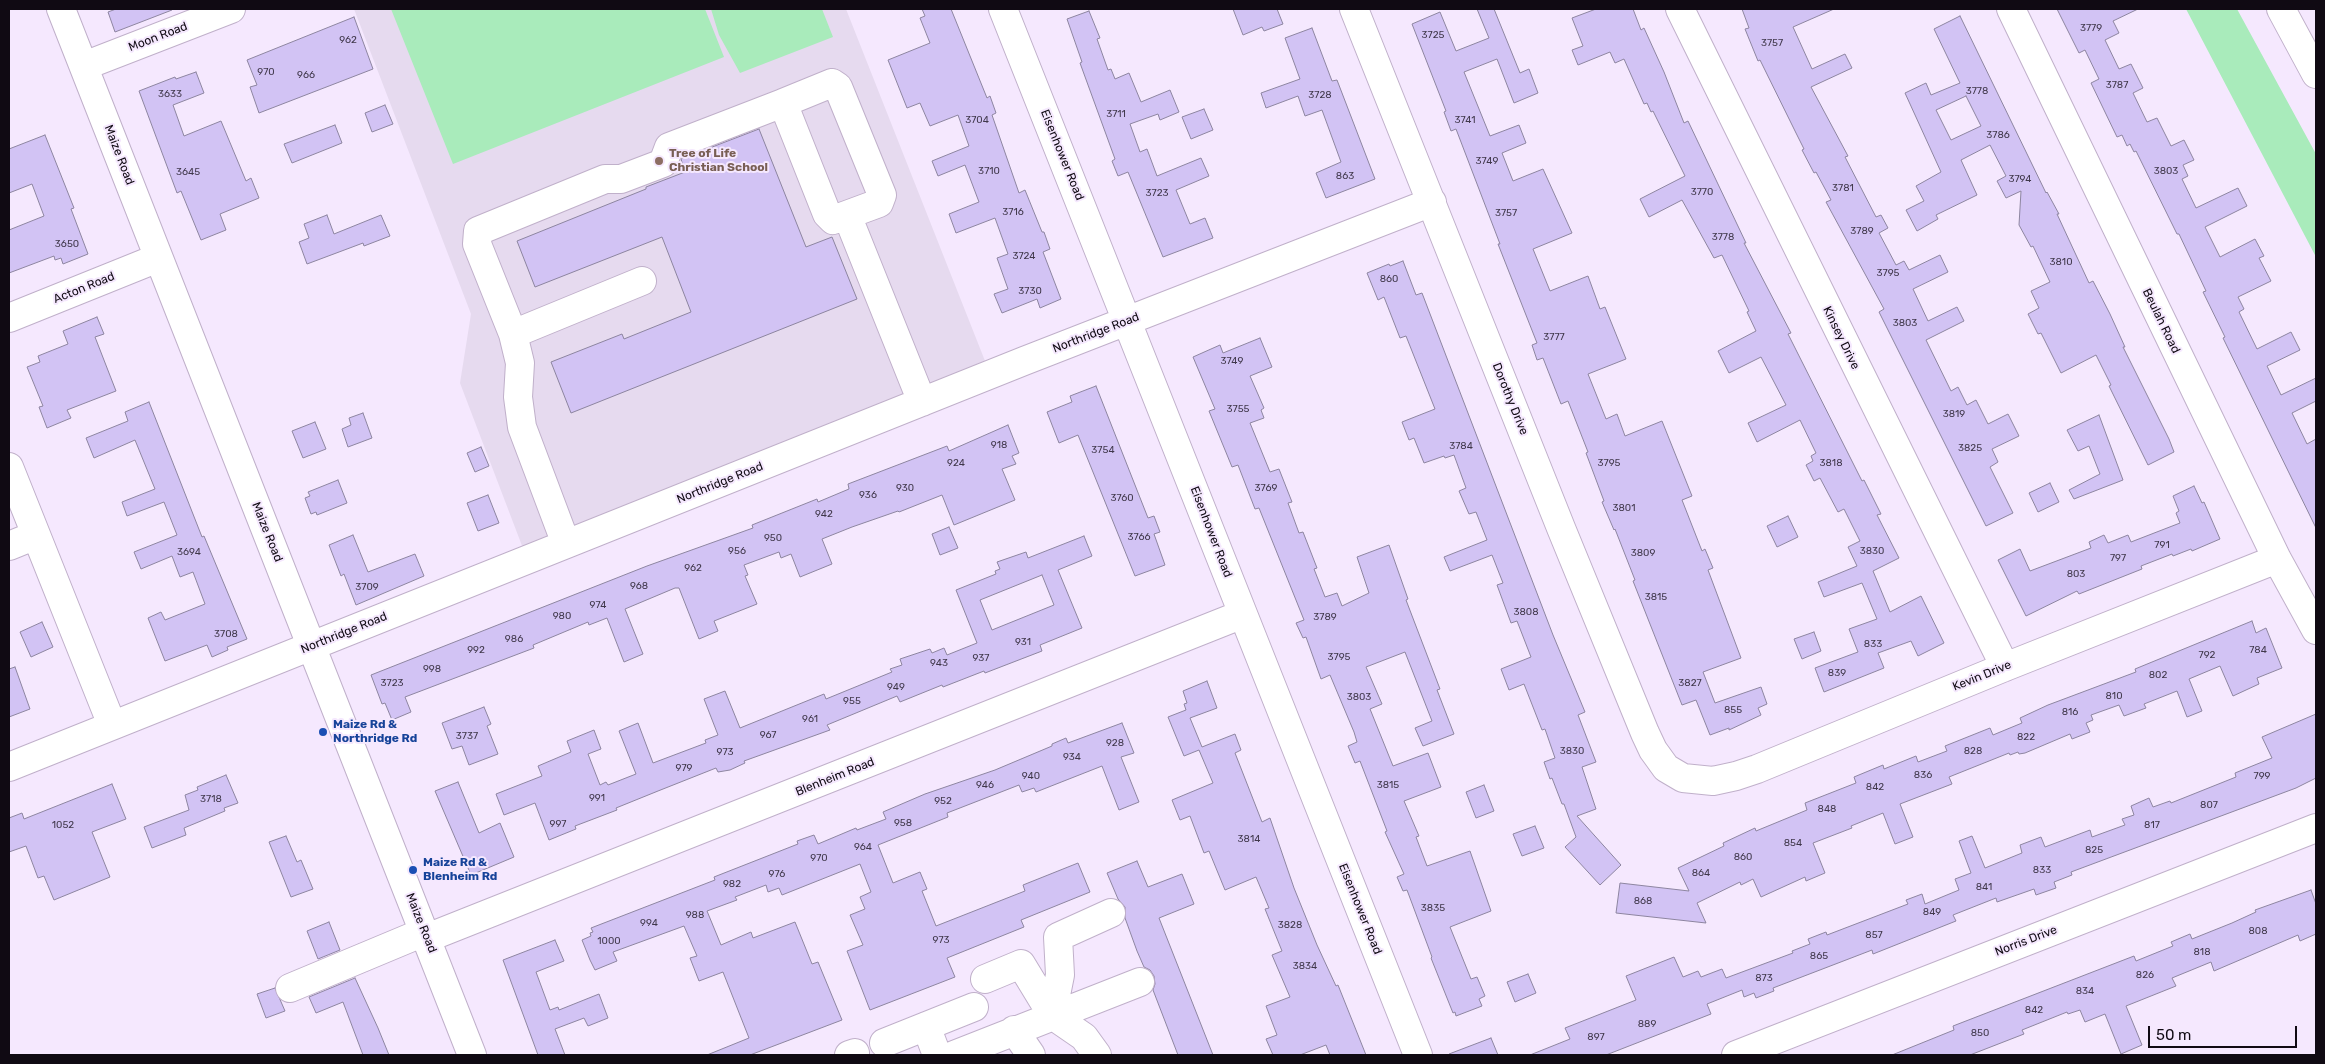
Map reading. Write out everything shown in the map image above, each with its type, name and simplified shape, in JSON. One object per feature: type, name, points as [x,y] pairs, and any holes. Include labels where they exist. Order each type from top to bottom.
[{"type":"main road","name":"Maize Road","points":[[61,9],[472,1055]]},
{"type":"main road","name":"Moon Road","points":[[84,66],[231,9]]},
{"type":"main road","name":"Eisenhower Road","points":[[1004,9],[1418,1055]]},
{"type":"main road","name":"Dorothy Drive","points":[[1354,9],[1645,733],[1653,750],[1666,768],[1683,778]]},
{"type":"main road","name":"Kinsey Drive","points":[[1680,9],[2004,667]]},
{"type":"main road","name":"Beulah Road","points":[[2011,9],[2278,559],[2316,630]]},
{"type":"main road","points":[[2281,9],[2316,74]]},
{"type":"main road","points":[[566,544],[522,427],[518,397],[520,362],[514,334],[477,244],[478,232],[605,180],[621,179],[662,162],[669,147],[783,104],[832,83],[838,87],[882,195],[879,203],[833,220],[827,214],[783,104]]},
{"type":"main road","name":"Northridge Road","points":[[9,767],[922,402],[1432,202]]},
{"type":"main road","points":[[847,215],[922,402]]},
{"type":"main road","name":"Acton Road","points":[[9,318],[158,258]]},
{"type":"main road","points":[[514,334],[642,282]]},
{"type":"main road","points":[[9,467],[112,725]]},
{"type":"main road","points":[[9,546],[36,535]]},
{"type":"main road","name":"Kevin Drive","points":[[1683,778],[1713,781],[1736,776],[2004,667],[2278,559]]},
{"type":"main road","name":"Blenheim Road","points":[[290,988],[1243,614]]},
{"type":"main road","name":"Norris Drive","points":[[1736,1055],[2316,828]]},
{"type":"main road","points":[[1052,1015],[1060,975],[1058,937],[1112,913]]},
{"type":"main road","points":[[985,979],[1021,964],[1052,1015],[1084,1037],[1097,1055]]},
{"type":"main road","points":[[954,1055],[1140,982]]},
{"type":"main road","points":[[884,1043],[974,1007]]},
{"type":"main road","points":[[926,1026],[938,1055]]},
{"type":"main road","points":[[1014,1030],[1031,1055]]},
{"type":"shaded area","name":"Tree of Life Christian School","points":[[354,9],[846,9],[987,366],[524,551],[460,383],[471,314]]},
{"type":"green space","points":[[391,9],[705,9],[724,57],[453,164]]},
{"type":"green space","points":[[711,9],[822,9],[833,37],[740,73],[719,35]]},
{"type":"green space","points":[[2186,9],[2237,9],[2316,154],[2316,257]]},
{"type":"building","points":[[116,9],[172,10],[115,32],[108,12]]},
{"type":"building","points":[[922,9],[951,9],[987,98],[990,96],[996,113],[992,115],[1019,193],[1025,190],[1042,232],[1044,232],[1050,249],[1043,252],[1061,299],[1040,308],[1037,299],[1002,313],[994,294],[1008,289],[997,258],[1008,254],[995,218],[956,233],[949,214],[979,202],[965,165],[938,176],[932,161],[969,146],[958,115],[930,126],[920,103],[907,108],[888,60],[930,43],[920,18],[925,16]]},
{"type":"building","points":[[1233,9],[1277,9],[1283,24],[1264,31],[1262,27],[1243,35]]},
{"type":"building","points":[[1477,9],[1494,9],[1520,73],[1529,69],[1538,93],[1514,103],[1497,59],[1464,72],[1490,136],[1519,125],[1526,143],[1502,153],[1513,181],[1543,169],[1572,233],[1533,249],[1550,291],[1588,276],[1600,309],[1605,307],[1626,359],[1588,374],[1606,419],[1617,414],[1625,436],[1662,421],[1692,496],[1682,500],[1702,551],[1705,549],[1713,568],[1708,570],[1741,658],[1703,672],[1715,703],[1761,687],[1767,704],[1758,708],[1761,715],[1729,730],[1729,728],[1710,735],[1696,700],[1682,705],[1633,581],[1635,580],[1615,529],[1602,502],[1604,501],[1586,453],[1588,452],[1568,401],[1561,404],[1543,358],[1537,360],[1532,345],[1537,343],[1456,129],[1451,131],[1444,112],[1446,111],[1412,24],[1440,12],[1456,51],[1489,38]]},
{"type":"building","points":[[1596,9],[1633,9],[1641,30],[1644,28],[1684,123],[1688,121],[1746,243],[1744,243],[1791,333],[1788,334],[1862,481],[1864,480],[1881,514],[1877,515],[1899,558],[1873,571],[1890,612],[1921,596],[1944,643],[1918,656],[1911,641],[1878,653],[1884,668],[1824,692],[1815,668],[1858,652],[1849,629],[1877,619],[1862,583],[1824,597],[1818,582],[1857,566],[1848,547],[1860,541],[1844,509],[1838,512],[1820,478],[1814,481],[1806,465],[1813,461],[1811,456],[1816,453],[1800,420],[1757,442],[1748,423],[1786,405],[1761,357],[1729,373],[1718,351],[1756,331],[1747,312],[1749,311],[1722,255],[1714,258],[1682,200],[1649,217],[1640,199],[1685,176],[1653,111],[1651,112],[1647,103],[1644,104],[1624,59],[1615,63],[1610,52],[1578,65],[1572,50],[1583,46],[1572,18]]},
{"type":"building","points":[[1742,9],[1834,9],[1793,27],[1812,69],[1845,54],[1852,68],[1811,87],[1848,156],[1845,157],[1876,217],[1881,215],[1888,228],[1879,233],[1896,265],[1904,261],[1909,270],[1940,255],[1948,272],[1913,289],[1928,321],[1957,307],[1964,321],[1926,340],[1951,391],[1958,387],[1967,405],[1976,400],[1988,424],[2008,414],[2019,436],[1992,449],[1998,462],[1990,467],[2013,513],[1986,526],[1879,312],[1884,309],[1826,202],[1831,200],[1816,172],[1814,173],[1760,60],[1758,61],[1745,29],[1749,28]]},
{"type":"building","points":[[2057,9],[2138,9],[2113,21],[2119,33],[2105,40],[2119,69],[2131,64],[2143,88],[2133,93],[2147,122],[2157,118],[2171,146],[2184,140],[2194,160],[2183,165],[2188,176],[2182,179],[2196,208],[2238,188],[2247,206],[2205,227],[2220,257],[2255,239],[2264,256],[2259,258],[2271,281],[2238,297],[2244,309],[2239,312],[2257,349],[2291,332],[2300,350],[2267,366],[2281,395],[2316,378],[2316,401],[2292,413],[2307,444],[2316,439],[2316,528],[2223,338],[2225,337],[2203,292],[2206,291],[2179,234],[2177,234],[2136,151],[2134,152],[2130,144],[2127,146],[2122,135],[2117,137],[2091,83],[2099,79],[2085,50],[2079,53]]},
{"type":"building","points":[[1089,11],[1100,38],[1097,39],[1108,70],[1111,69],[1115,79],[1129,73],[1141,102],[1170,90],[1179,112],[1160,120],[1158,114],[1130,124],[1140,152],[1147,149],[1157,176],[1201,158],[1209,176],[1176,190],[1190,224],[1205,218],[1213,238],[1163,257],[1128,172],[1118,176],[1112,161],[1115,159],[1080,63],[1082,62],[1067,19]]},
{"type":"building","points":[[1960,16],[2046,193],[2059,214],[2057,214],[2089,283],[2093,281],[2110,314],[2125,347],[2123,347],[2174,452],[2148,465],[2096,355],[2061,373],[2041,333],[2038,334],[2028,314],[2039,308],[2031,291],[2050,282],[2033,246],[2031,247],[2019,225],[2021,191],[2006,198],[1997,181],[2006,176],[1990,145],[1961,160],[1977,195],[1936,215],[1938,219],[1917,231],[1906,210],[1924,201],[1916,186],[1941,172],[1905,93],[1926,83],[1931,95],[1960,83],[1934,29]],"holes":[[[1966,96],[1981,126],[1951,140],[1936,110]]]},
{"type":"building","points":[[354,17],[373,69],[259,113],[250,87],[257,85],[247,60]]},
{"type":"building","points":[[1312,28],[1332,81],[1337,80],[1375,179],[1326,198],[1316,173],[1341,162],[1322,110],[1305,116],[1298,96],[1266,108],[1261,93],[1300,79],[1285,38]]},
{"type":"building","points":[[196,72],[204,93],[173,105],[184,136],[221,121],[246,181],[251,178],[259,198],[220,214],[226,230],[201,240],[181,191],[177,193],[139,91],[175,77],[176,79]]},
{"type":"building","points":[[385,105],[393,124],[372,132],[365,113]]},
{"type":"building","points":[[1204,109],[1213,130],[1191,139],[1182,117]]},
{"type":"building","points":[[335,125],[342,143],[292,163],[284,144]]},
{"type":"building","points":[[759,129],[806,247],[832,237],[857,299],[571,413],[551,362],[622,334],[624,339],[691,312],[662,237],[535,287],[517,241],[685,172],[681,159]]},
{"type":"building","points":[[45,135],[74,208],[71,209],[88,254],[63,264],[61,258],[55,260],[54,256],[9,273],[9,230],[44,216],[32,184],[9,193],[9,149]]},
{"type":"building","points":[[327,215],[334,234],[381,215],[390,236],[364,246],[363,243],[307,264],[299,242],[309,238],[304,224]]},
{"type":"building","points":[[1403,261],[1416,295],[1422,293],[1553,635],[1585,712],[1578,715],[1596,762],[1582,767],[1596,809],[1577,816],[1621,865],[1600,885],[1565,847],[1576,837],[1564,804],[1562,804],[1552,778],[1550,779],[1544,762],[1555,758],[1545,729],[1542,730],[1524,684],[1509,690],[1501,669],[1531,657],[1517,621],[1511,623],[1497,585],[1503,583],[1492,555],[1450,571],[1444,557],[1487,540],[1476,512],[1469,514],[1459,491],[1466,488],[1454,455],[1445,458],[1444,456],[1424,463],[1414,438],[1409,440],[1402,422],[1435,409],[1406,336],[1400,338],[1384,297],[1378,300],[1367,273],[1389,264],[1390,266]]},
{"type":"building","points":[[97,317],[104,334],[95,337],[116,391],[67,410],[71,418],[47,428],[39,407],[43,406],[27,367],[40,362],[38,356],[68,344],[63,331]]},
{"type":"building","points":[[1260,338],[1272,367],[1250,376],[1264,408],[1261,410],[1264,418],[1250,423],[1270,472],[1279,469],[1292,502],[1288,503],[1299,533],[1303,532],[1317,568],[1314,569],[1325,597],[1337,593],[1342,606],[1369,593],[1357,557],[1389,545],[1408,599],[1406,600],[1440,689],[1437,690],[1454,734],[1423,746],[1415,728],[1432,721],[1405,652],[1366,667],[1382,704],[1370,709],[1393,766],[1428,753],[1441,787],[1404,801],[1419,836],[1416,837],[1427,866],[1470,851],[1491,911],[1450,927],[1471,979],[1477,977],[1485,996],[1479,999],[1482,1006],[1456,1016],[1455,1012],[1453,1013],[1431,958],[1407,890],[1403,891],[1397,877],[1404,874],[1385,832],[1387,831],[1360,761],[1355,763],[1348,746],[1357,742],[1354,732],[1330,675],[1321,679],[1306,637],[1303,638],[1296,623],[1304,620],[1259,508],[1255,509],[1238,465],[1232,467],[1209,411],[1215,409],[1193,357],[1220,345],[1223,353]]},
{"type":"building","points":[[1096,386],[1148,518],[1154,516],[1160,532],[1154,534],[1165,565],[1135,576],[1078,435],[1059,443],[1047,412],[1072,402],[1070,396]]},
{"type":"building","points":[[149,402],[202,537],[204,536],[247,639],[227,647],[228,650],[212,657],[207,645],[165,661],[148,618],[161,612],[165,620],[205,604],[193,572],[180,577],[172,556],[141,569],[134,552],[177,535],[164,502],[127,516],[122,502],[155,489],[135,440],[94,458],[86,438],[128,421],[125,412]]},
{"type":"building","points":[[363,413],[372,438],[348,447],[342,429],[351,425],[349,418]]},
{"type":"building","points":[[2099,415],[2123,480],[2074,499],[2069,490],[2100,474],[2089,446],[2078,451],[2067,430]]},
{"type":"building","points":[[315,422],[326,449],[303,458],[292,431]]},
{"type":"building","points":[[1008,425],[1019,453],[1012,456],[1016,464],[1002,469],[1015,500],[954,525],[942,495],[899,512],[852,527],[822,539],[832,564],[800,577],[791,554],[781,558],[779,552],[744,565],[748,575],[745,576],[757,604],[714,621],[718,631],[699,639],[679,588],[675,588],[625,609],[643,654],[624,662],[607,618],[589,625],[588,622],[533,645],[534,648],[405,697],[411,712],[392,720],[385,703],[382,704],[371,675],[647,566],[753,528],[752,525],[817,499],[818,502],[849,489],[848,484],[947,446],[949,451]]},
{"type":"building","points":[[481,447],[489,466],[475,472],[467,453]]},
{"type":"building","points":[[338,480],[347,503],[317,515],[316,512],[311,514],[305,498],[310,496],[308,492]]},
{"type":"building","points":[[2050,483],[2059,502],[2038,512],[2029,493]]},
{"type":"building","points":[[2194,486],[2202,503],[2204,502],[2220,539],[2192,551],[2191,549],[2173,556],[2172,554],[2141,566],[2142,569],[2079,594],[2077,591],[2026,616],[1998,560],[2020,549],[2030,571],[2091,548],[2089,542],[2104,535],[2108,543],[2128,535],[2131,542],[2180,523],[2176,513],[2179,511],[2173,496]]},
{"type":"building","points":[[488,495],[499,523],[478,531],[467,503]]},
{"type":"building","points":[[1788,516],[1798,537],[1777,547],[1767,526]]},
{"type":"building","points":[[949,527],[958,548],[940,555],[932,534]]},
{"type":"building","points":[[353,535],[368,572],[415,554],[424,576],[356,605],[344,574],[341,576],[329,545]]},
{"type":"building","points":[[1084,536],[1092,556],[1058,570],[1082,628],[1040,645],[1042,651],[985,673],[984,671],[943,687],[942,685],[900,702],[897,696],[827,725],[830,730],[744,761],[745,763],[730,770],[718,772],[716,768],[616,808],[617,810],[575,826],[576,829],[549,840],[535,803],[504,815],[496,794],[542,776],[538,766],[571,752],[567,741],[594,730],[601,749],[588,754],[600,785],[606,782],[608,785],[636,774],[619,731],[638,723],[653,763],[706,743],[705,740],[718,735],[704,699],[725,691],[740,728],[824,694],[826,699],[892,672],[890,669],[902,665],[900,659],[930,649],[932,653],[944,648],[947,655],[977,643],[956,590],[996,574],[995,571],[1000,569],[997,562],[1026,552],[1028,558]],"holes":[[[1042,575],[1054,605],[992,630],[980,600]]]},
{"type":"building","points":[[2252,621],[2256,633],[2266,628],[2282,668],[2257,678],[2259,684],[2233,696],[2220,666],[2189,679],[2202,711],[2187,717],[2177,691],[2144,704],[2146,708],[2124,716],[2119,705],[2091,715],[2093,720],[2086,723],[2090,732],[2072,739],[2070,734],[2025,753],[2019,754],[2018,752],[2010,755],[2009,753],[1949,777],[1952,784],[1900,804],[1913,837],[1895,844],[1883,813],[1851,826],[1852,828],[1813,843],[1825,873],[1806,881],[1805,877],[1761,897],[1753,879],[1741,885],[1740,882],[1697,903],[1706,923],[1616,913],[1620,883],[1689,891],[1678,868],[1724,846],[1723,843],[1755,828],[1756,831],[1807,810],[1805,803],[1856,783],[1854,777],[1883,765],[1884,769],[1916,756],[1918,762],[1947,751],[1945,746],[1990,728],[1993,735],[2022,723],[2020,718],[2048,705],[2136,672],[2135,669]]},
{"type":"building","points":[[42,622],[53,647],[31,657],[20,632]]},
{"type":"building","points":[[1814,632],[1821,651],[1802,659],[1794,639]]},
{"type":"building","points":[[15,667],[30,709],[9,717],[9,669]]},
{"type":"building","points":[[1207,681],[1217,708],[1190,718],[1202,747],[1235,734],[1241,750],[1235,753],[1262,822],[1270,818],[1294,888],[1317,945],[1336,986],[1338,985],[1366,1055],[1330,1055],[1326,1045],[1300,1055],[1273,1055],[1266,1039],[1277,1035],[1266,1006],[1290,997],[1272,955],[1282,951],[1265,909],[1269,908],[1256,877],[1225,890],[1209,851],[1204,853],[1190,816],[1180,820],[1172,800],[1213,783],[1199,750],[1184,756],[1168,717],[1186,710],[1184,704],[1187,703],[1183,691]]},
{"type":"building","points":[[484,707],[491,724],[487,726],[498,754],[469,765],[462,746],[452,749],[442,723]]},
{"type":"building","points":[[2316,714],[2316,778],[2296,788],[2071,872],[2072,875],[2054,882],[2056,888],[2036,895],[2034,889],[1997,902],[1996,898],[1953,915],[1956,921],[1873,954],[1872,950],[1773,988],[1774,991],[1756,998],[1754,993],[1744,997],[1742,990],[1707,1004],[1711,1014],[1606,1055],[1530,1055],[1570,1039],[1565,1028],[1636,1000],[1626,976],[1674,957],[1683,977],[1698,971],[1701,977],[1722,969],[1726,978],[1793,953],[1792,951],[1810,944],[1808,939],[1826,932],[1827,935],[1908,904],[1906,900],[1922,894],[1925,904],[1959,890],[1955,879],[1971,873],[1959,841],[1972,836],[1985,868],[2022,853],[2020,845],[2041,837],[2045,847],[2090,830],[2092,837],[2125,825],[2122,819],[2134,815],[2131,806],[2149,798],[2153,807],[2170,801],[2171,803],[2236,777],[2235,773],[2272,758],[2262,737]]},
{"type":"building","points":[[1122,723],[1134,753],[1121,757],[1139,802],[1119,810],[1102,766],[1036,792],[1034,788],[1022,792],[1019,785],[947,813],[948,817],[878,845],[893,883],[920,872],[927,889],[922,891],[936,926],[1025,891],[1023,885],[1078,863],[1090,892],[1021,920],[1024,927],[947,958],[955,977],[870,1010],[847,951],[863,945],[850,915],[865,909],[860,897],[871,892],[860,864],[782,895],[779,888],[768,892],[766,885],[735,897],[737,900],[707,911],[721,945],[751,932],[753,938],[795,922],[812,964],[818,962],[842,1020],[750,1055],[707,1055],[749,1038],[723,972],[699,981],[690,958],[697,956],[684,926],[613,952],[617,961],[595,970],[590,960],[582,940],[591,936],[590,933],[593,932],[591,928],[715,880],[714,877],[798,844],[797,841],[814,835],[818,844],[856,828],[857,830],[886,819],[883,812],[925,794],[995,770],[1052,746],[1052,744],[1066,738],[1068,743]]},
{"type":"building","points":[[226,775],[238,803],[224,808],[225,811],[184,828],[186,835],[152,848],[144,827],[189,810],[185,795],[198,790],[197,787]]},
{"type":"building","points":[[458,782],[479,833],[500,823],[514,857],[471,875],[435,791]]},
{"type":"building","points":[[112,784],[126,819],[92,832],[110,877],[54,900],[44,876],[38,878],[26,846],[9,852],[9,818],[22,813],[24,819]]},
{"type":"building","points":[[1484,785],[1494,811],[1476,818],[1466,792]]},
{"type":"building","points":[[1535,826],[1544,848],[1522,856],[1513,834]]},
{"type":"building","points":[[286,836],[297,862],[301,860],[313,889],[291,897],[269,842]]},
{"type":"building","points":[[1137,861],[1148,887],[1182,874],[1194,904],[1159,918],[1213,1055],[1178,1055],[1153,990],[1155,984],[1154,976],[1150,970],[1144,967],[1137,951],[1125,918],[1125,907],[1118,899],[1107,873]]},
{"type":"building","points":[[2311,890],[2316,904],[2316,934],[2300,941],[2298,935],[2214,971],[2211,962],[2172,978],[2176,986],[2126,1006],[2142,1045],[2121,1054],[2105,1014],[2085,1022],[2080,1010],[2068,1014],[2067,1012],[2022,1030],[2024,1034],[1970,1055],[1892,1055],[1954,1030],[1953,1026],[2134,956],[2136,961],[2173,946],[2171,942],[2190,934],[2192,939],[2256,912],[2255,910]]},
{"type":"building","points":[[329,922],[340,950],[318,959],[307,931]]},
{"type":"building","points":[[555,940],[564,961],[536,972],[550,1010],[558,1007],[559,1010],[599,994],[608,1018],[588,1026],[584,1018],[555,1029],[565,1055],[538,1055],[503,960]]},
{"type":"building","points":[[1528,974],[1536,993],[1515,1002],[1507,982]]},
{"type":"building","points":[[355,978],[389,1055],[363,1055],[343,1002],[316,1013],[309,997]]},
{"type":"building","points":[[275,988],[285,1011],[266,1018],[257,994]]},
{"type":"building","points":[[1491,1038],[1498,1055],[1449,1055],[1449,1054]]},
{"type":"place","name":"Tree of Life Christian School","points":[[659,161]]},
{"type":"place","name":"Maize Rd & Northridge Rd","points":[[323,732]]},
{"type":"place","name":"Maize Rd & Blenheim Rd","points":[[413,870]]}]
